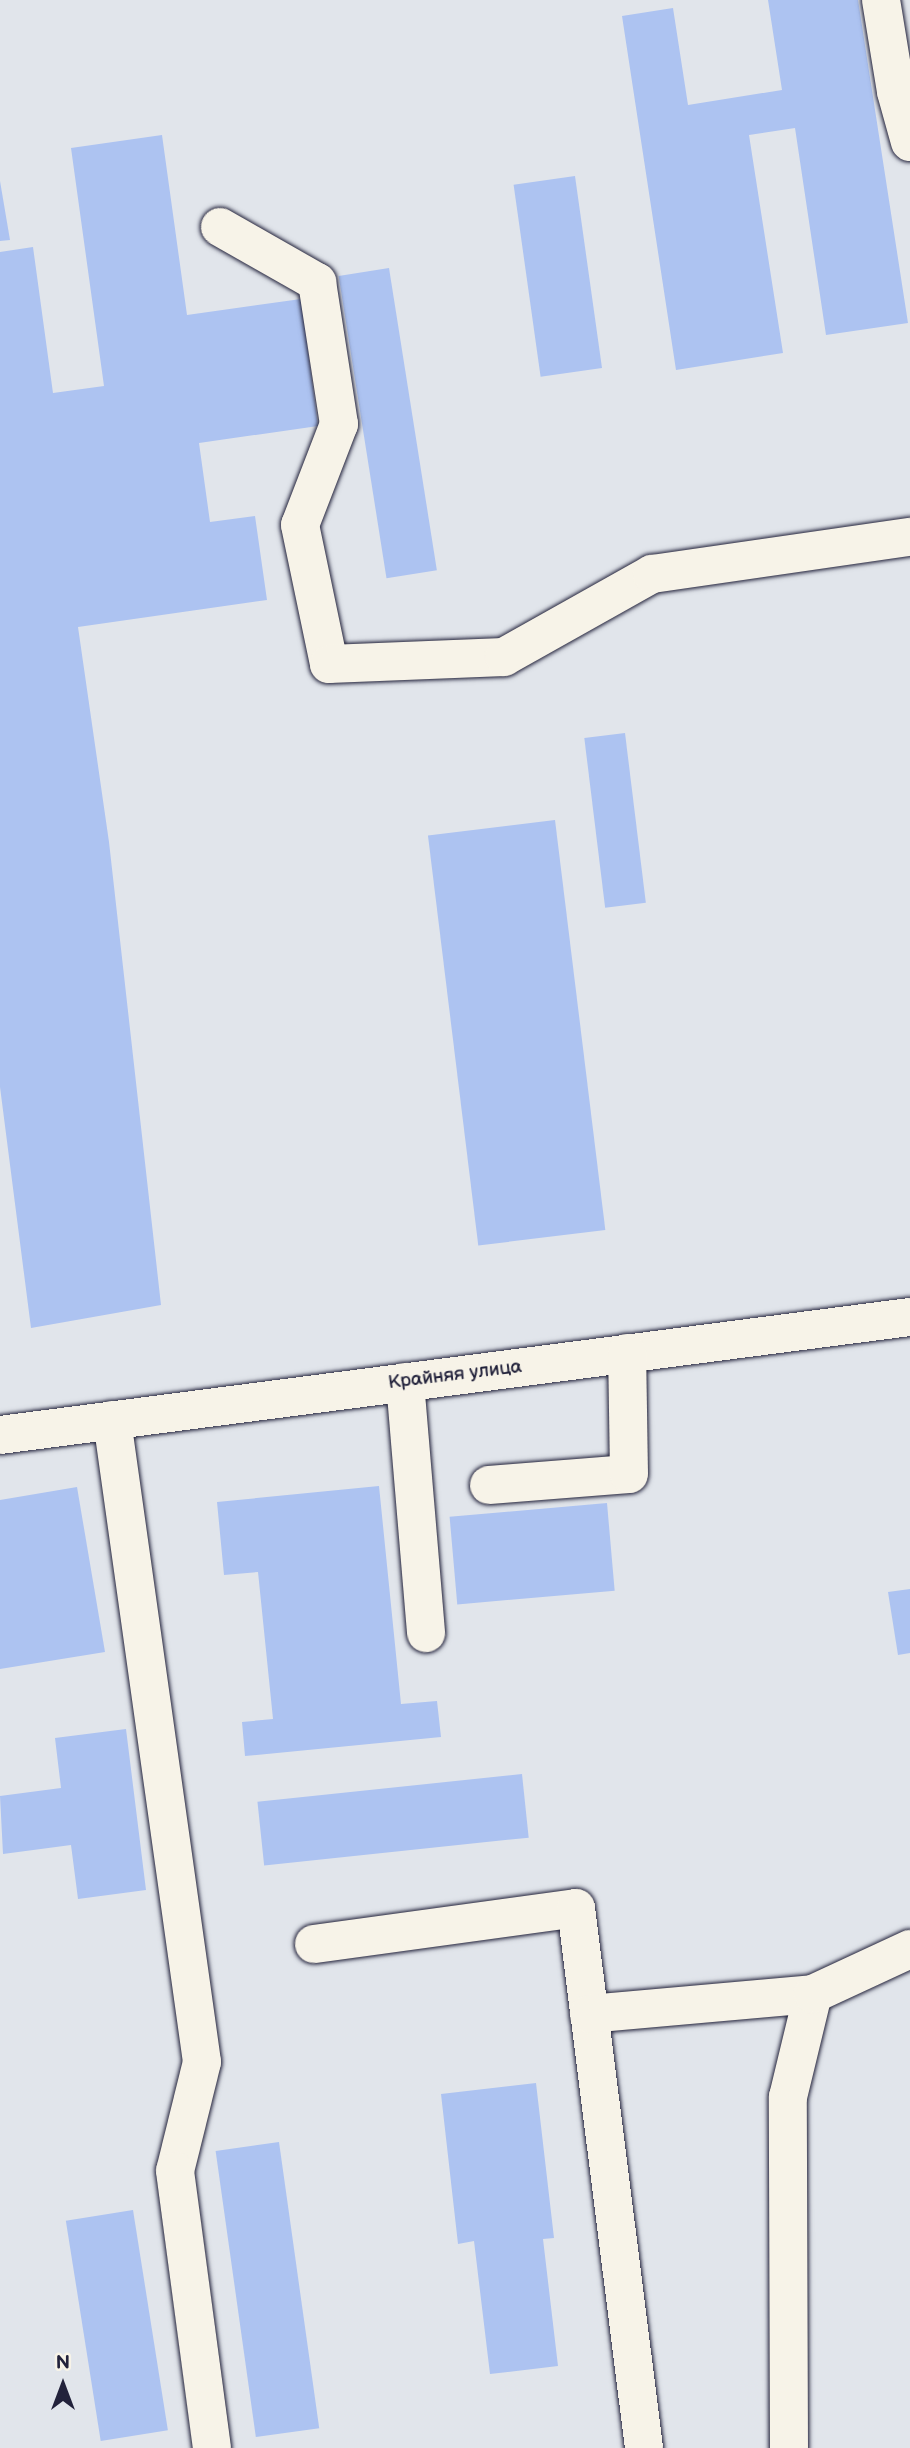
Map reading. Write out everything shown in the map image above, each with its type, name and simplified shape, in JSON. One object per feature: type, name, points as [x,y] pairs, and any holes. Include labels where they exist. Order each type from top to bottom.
[{"type":"street","points":[[881,0],[896,92],[910,142]]},
{"type":"street","points":[[219,227],[317,282],[339,424],[300,525],[329,664],[504,657],[652,574],[910,537]]},
{"type":"street","name":"Крайняя улица","points":[[0,1435],[910,1317]]},
{"type":"street","points":[[489,1485],[629,1474],[627,1353]]},
{"type":"street","points":[[405,1382],[426,1633]]},
{"type":"street","points":[[113,1420],[202,2062],[175,2171],[212,2448]]},
{"type":"street","points":[[314,1944],[576,1908],[644,2448]]},
{"type":"street","points":[[589,2014],[813,1993],[910,1949]]},
{"type":"street","points":[[789,2448],[788,2097],[813,1993]]},
{"type":"shaded area","points":[[0,0],[910,0],[910,1363],[0,1363]]},
{"type":"shaded area","points":[[0,1348],[910,1348],[910,2448],[0,2448]]},
{"type":"building","points":[[768,0],[858,0],[908,323],[826,335],[795,128],[749,135],[783,353],[676,370],[622,16],[673,8],[688,105],[782,90]]},
{"type":"building","points":[[162,135],[187,315],[301,299],[318,426],[199,443],[210,522],[255,516],[267,600],[78,627],[109,842],[161,1305],[31,1328],[0,1087],[0,252],[33,247],[53,393],[104,386],[71,148]]},
{"type":"building","points":[[575,176],[602,368],[541,377],[514,185]]},
{"type":"building","points":[[0,181],[10,240],[0,241]]},
{"type":"building","points":[[389,268],[437,570],[386,578],[339,276]]},
{"type":"building","points":[[625,733],[646,903],[605,908],[584,738]]},
{"type":"building","points":[[555,820],[605,1230],[478,1246],[428,836]]},
{"type":"building","points":[[379,1486],[401,1704],[437,1701],[441,1737],[245,1756],[242,1722],[273,1719],[258,1572],[224,1575],[217,1502]]},
{"type":"building","points":[[77,1487],[105,1652],[0,1669],[0,1500]]},
{"type":"building","points":[[607,1503],[615,1591],[457,1604],[450,1517]]},
{"type":"building","points":[[910,1589],[910,1653],[898,1655],[888,1592]]},
{"type":"building","points":[[126,1729],[146,1890],[78,1899],[71,1845],[3,1854],[0,1796],[61,1788],[55,1738]]},
{"type":"building","points":[[522,1774],[529,1838],[264,1865],[257,1802]]},
{"type":"building","points":[[536,2083],[554,2238],[543,2239],[558,2366],[490,2374],[474,2241],[458,2244],[441,2094]]},
{"type":"building","points":[[279,2142],[319,2428],[256,2437],[216,2151]]},
{"type":"building","points":[[133,2210],[168,2430],[101,2441],[66,2221]]}]
